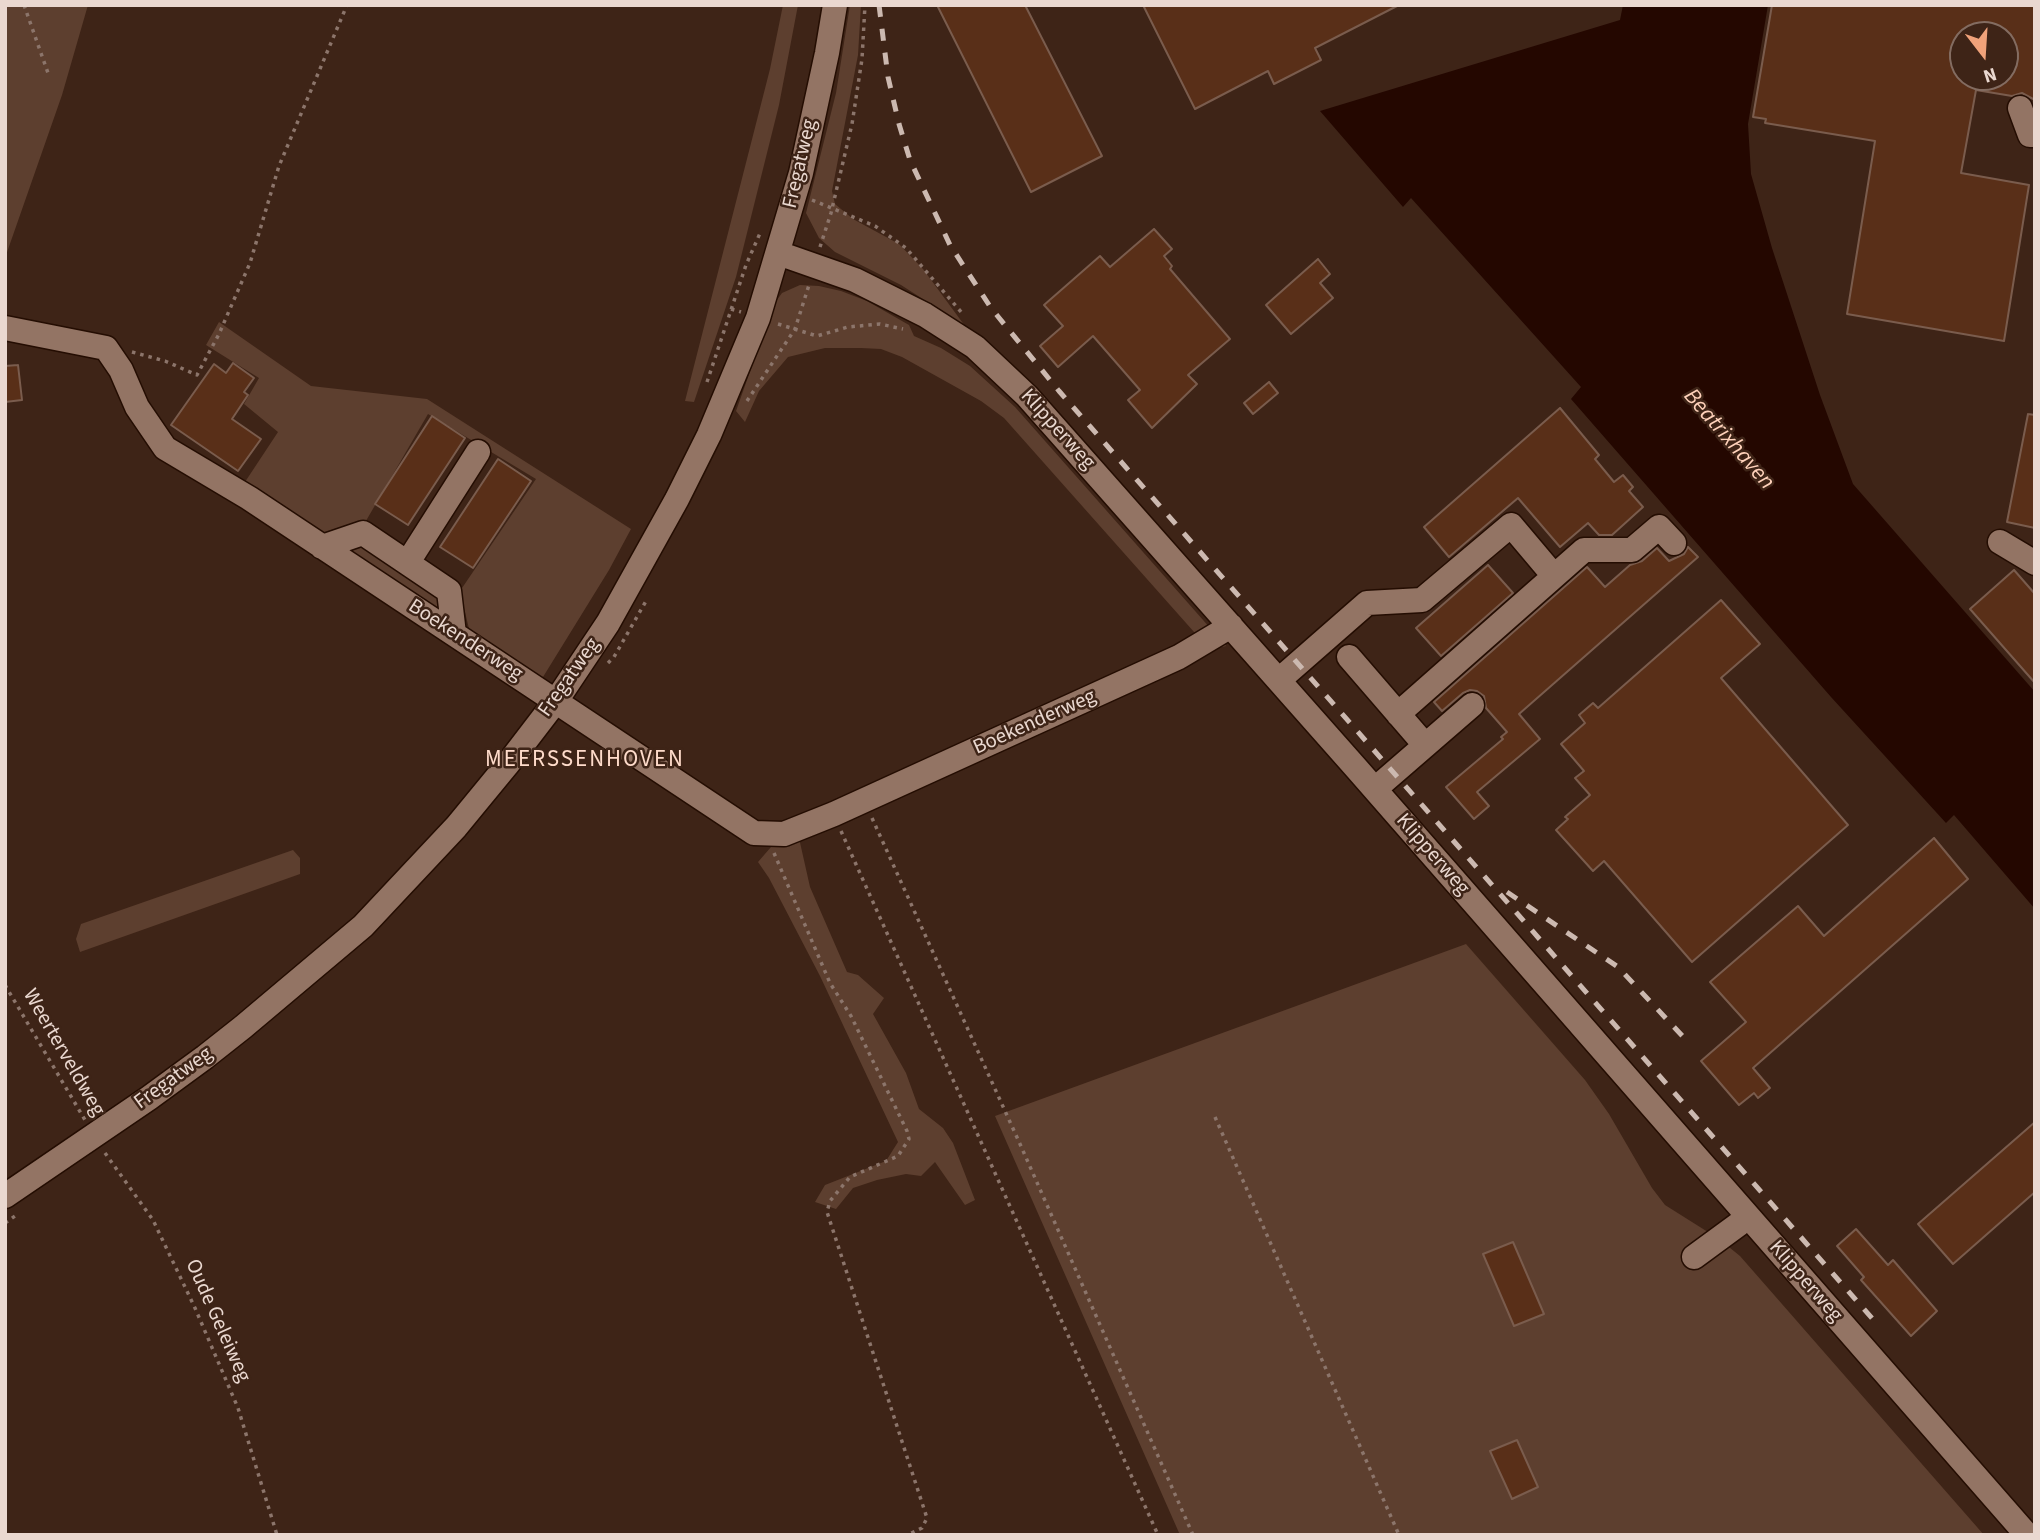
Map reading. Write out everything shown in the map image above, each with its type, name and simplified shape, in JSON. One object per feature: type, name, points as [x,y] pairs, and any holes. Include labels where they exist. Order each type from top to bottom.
[{"type":"street","name":"Fregatweg","points":[[5,1196],[149,1098],[243,1027],[363,926],[456,827],[556,701],[608,623],[677,499],[709,435],[758,318],[795,193],[827,53],[835,5]]},
{"type":"street","points":[[2020,108],[2030,135],[2035,135]]},
{"type":"street","name":"Klipperweg","points":[[778,253],[856,280],[925,314],[975,347],[1010,379],[1375,789],[2027,1535]]},
{"type":"street","points":[[5,328],[106,348]]},
{"type":"street","name":"Boekenderweg","points":[[106,348],[121,370],[137,407],[165,448],[249,498],[754,833],[784,834],[834,814],[1179,657],[1231,626]]},
{"type":"street","points":[[408,562],[478,452]]},
{"type":"street","points":[[1279,680],[1367,603],[1422,600],[1511,525],[1554,576]]},
{"type":"street","points":[[1398,714],[1584,550],[1632,551],[1660,527],[1674,543]]},
{"type":"street","points":[[322,547],[363,533],[408,562],[449,591],[454,634]]},
{"type":"street","points":[[2000,542],[2035,563]]},
{"type":"street","points":[[1349,657],[1425,745]]},
{"type":"street","points":[[1375,789],[1472,705]]},
{"type":"street","points":[[1694,1257],[1739,1224]]},
{"type":"path","points":[[24,5],[48,73]]},
{"type":"path","points":[[106,348],[136,352],[197,375],[219,334],[250,263],[279,166],[346,5]]},
{"type":"path","points":[[795,193],[875,226],[906,248],[966,317],[975,347]]},
{"type":"path","points":[[795,329],[817,335],[848,327],[880,324],[910,331]]},
{"type":"path","points":[[864,800],[1193,1535]]},
{"type":"path","points":[[834,814],[1158,1535]]},
{"type":"path","points":[[769,834],[773,851],[830,983],[851,1016],[909,1139],[898,1156],[850,1177],[830,1201],[827,1212],[927,1518],[922,1528],[907,1535]]},
{"type":"path","name":"Weerterveldweg","points":[[5,985],[93,1137]]},
{"type":"path","points":[[1215,1117],[1398,1535]]},
{"type":"path","name":"Oude Geleiweg","points":[[93,1137],[153,1220],[195,1308],[238,1408],[277,1535]]},
{"type":"shaded area","points":[[5,5],[88,5],[62,95],[5,258]]},
{"type":"shaded area","points":[[783,5],[798,5],[779,105],[736,277],[694,402],[685,401],[770,69]]},
{"type":"shaded area","points":[[850,5],[861,5],[858,55],[832,191],[835,204],[853,219],[899,244],[923,269],[965,326],[901,285],[835,252],[819,238],[806,213],[836,93]]},
{"type":"shaded area","points":[[800,285],[841,291],[867,301],[909,325],[914,336],[941,348],[970,366],[1015,407],[1226,646],[1210,650],[1004,418],[981,401],[902,357],[881,349],[825,348],[788,357],[759,391],[745,422],[736,411],[774,304],[782,293]]},
{"type":"shaded area","points":[[219,322],[311,386],[427,399],[631,529],[543,677],[528,672],[470,633],[460,591],[536,479],[428,414],[363,526],[325,540],[243,485],[278,432],[244,404],[259,378],[206,345]]},
{"type":"shaded area","points":[[357,541],[445,600],[447,622],[337,548]]},
{"type":"shaded area","points":[[799,838],[810,887],[847,972],[858,975],[884,998],[873,1014],[906,1073],[919,1109],[943,1128],[953,1143],[975,1200],[965,1205],[935,1162],[921,1176],[906,1174],[853,1188],[836,1209],[815,1202],[825,1185],[886,1161],[898,1142],[820,976],[758,862],[771,847]]},
{"type":"shaded area","points":[[293,850],[300,858],[300,874],[80,952],[76,939],[81,924]]},
{"type":"shaded area","points":[[1466,944],[1585,1080],[1665,1205],[1719,1239],[1740,1256],[1984,1535],[1180,1535],[995,1116]]},
{"type":"water","name":"Beatrixhaven","points":[[1623,5],[1768,5],[1748,124],[1751,174],[1772,248],[1820,395],[1853,484],[2035,692],[2035,909],[1954,815],[1946,823],[1831,697],[1571,399],[1581,387],[1411,198],[1403,207],[1320,111],[1620,20]]},
{"type":"building","points":[[937,5],[1025,5],[1102,156],[1031,192]]},
{"type":"building","points":[[1143,5],[1399,5],[1315,48],[1321,60],[1274,84],[1268,71],[1195,109]]},
{"type":"building","points":[[1772,5],[2035,5],[2035,100],[2022,93],[2012,96],[1982,91],[2019,91],[2019,21],[1949,21],[1949,91],[1976,91],[1961,173],[2029,185],[2004,341],[1847,314],[1875,141],[1765,123],[1766,119],[1753,117]]},
{"type":"building","points":[[1154,229],[1172,249],[1164,256],[1172,266],[1170,269],[1230,339],[1188,375],[1197,384],[1152,428],[1128,400],[1140,390],[1093,336],[1058,367],[1040,346],[1063,326],[1044,305],[1100,256],[1110,267]]},
{"type":"building","points":[[1318,259],[1330,274],[1320,283],[1333,298],[1291,334],[1266,305]]},
{"type":"building","points":[[233,363],[254,378],[244,392],[248,395],[232,419],[261,439],[238,471],[171,425],[214,364],[226,373]]},
{"type":"building","points":[[18,365],[22,400],[5,402],[5,366]]},
{"type":"building","points":[[1269,382],[1278,393],[1253,414],[1244,403]]},
{"type":"building","points":[[1560,408],[1599,455],[1595,459],[1614,482],[1623,475],[1633,487],[1629,491],[1643,507],[1612,535],[1599,535],[1588,523],[1560,547],[1518,498],[1449,557],[1424,527]]},
{"type":"building","points":[[2028,414],[2035,415],[2035,528],[2007,522]]},
{"type":"building","points":[[432,416],[465,438],[408,525],[375,504]]},
{"type":"building","points":[[498,459],[531,481],[473,568],[440,547]]},
{"type":"building","points":[[1688,547],[1698,557],[1519,714],[1540,739],[1477,792],[1489,806],[1474,819],[1446,787],[1503,739],[1501,737],[1507,732],[1486,708],[1484,696],[1477,691],[1463,693],[1442,711],[1434,702],[1587,567],[1605,587],[1630,565],[1642,561],[1657,548],[1669,561],[1684,554]]},
{"type":"building","points":[[1488,565],[1513,593],[1441,656],[1416,628]]},
{"type":"building","points":[[2014,570],[2035,594],[2035,683],[1970,609]]},
{"type":"building","points":[[1721,600],[1760,644],[1721,678],[1848,825],[1692,962],[1604,861],[1593,871],[1556,830],[1568,819],[1565,817],[1590,795],[1575,778],[1584,771],[1561,744],[1585,723],[1579,715],[1593,703],[1598,708]]},
{"type":"building","points":[[1934,838],[1968,879],[1753,1068],[1770,1088],[1758,1098],[1754,1093],[1739,1105],[1701,1061],[1746,1022],[1710,982],[1798,906],[1824,936]]},
{"type":"building","points":[[2035,1122],[2035,1192],[1953,1264],[1918,1224]]},
{"type":"building","points":[[1856,1229],[1888,1265],[1893,1260],[1937,1311],[1911,1336],[1861,1280],[1864,1277],[1837,1246]]},
{"type":"building","points":[[1513,1242],[1544,1314],[1514,1326],[1483,1254]]},
{"type":"building","points":[[1517,1440],[1538,1487],[1512,1499],[1490,1451]]},
{"type":"railway","points":[[879,5],[888,77],[910,160],[950,245],[991,308],[1059,391],[1877,1324]]},
{"type":"railway","points":[[1507,892],[1618,967],[1689,1043]]},
{"type":"district","name":"MEERSSENHOVEN","points":[[585,761]]}]
